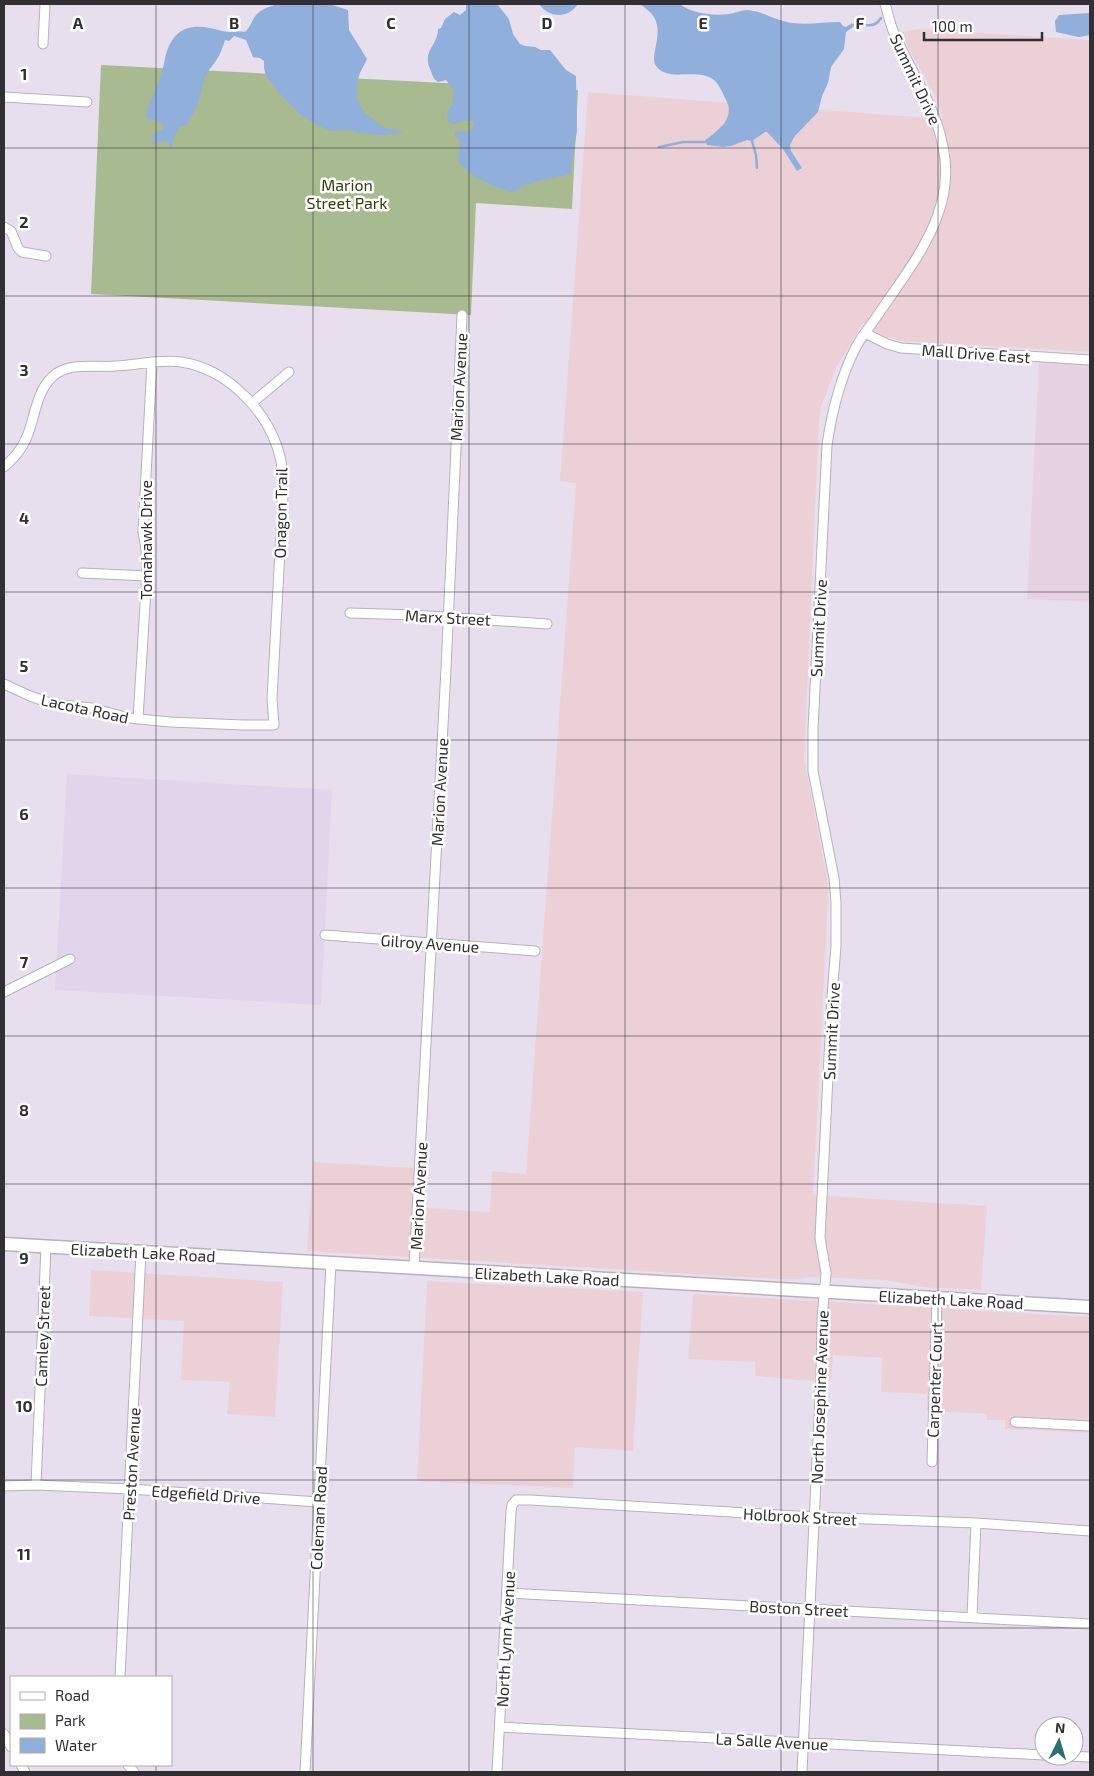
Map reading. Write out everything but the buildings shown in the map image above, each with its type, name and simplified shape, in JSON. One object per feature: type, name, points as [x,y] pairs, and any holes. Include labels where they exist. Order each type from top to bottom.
[{"type":"main road","name":"Elizabeth Lake Road","points":[[4,1244],[1090,1307]]},
{"type":"street","points":[[43,44],[45,4]]},
{"type":"street","name":"Summit Drive","points":[[824,1292],[826,1273],[820,1238],[836,946],[836,903],[834,878],[813,771],[813,729],[827,445],[832,413],[842,379],[856,346],[931,234],[946,182],[940,131],[934,113],[893,31],[885,4]]},
{"type":"street","points":[[4,98],[87,102]]},
{"type":"street","points":[[4,227],[11,231],[18,248],[22,252],[46,256]]},
{"type":"street","name":"Marion Avenue","points":[[414,1268],[462,315]]},
{"type":"street","name":"Mall Drive East","points":[[865,333],[886,344],[901,348],[1090,360]]},
{"type":"street","name":"Onagon Trail","points":[[4,467],[18,454],[28,433],[43,388],[55,375],[67,368],[152,362],[181,362],[202,368],[237,389],[252,403],[268,424],[282,462],[283,495],[272,698],[274,725],[138,719]]},
{"type":"street","name":"Tomahawk Drive","points":[[138,719],[147,576],[143,532],[152,362]]},
{"type":"street","points":[[252,403],[289,372]]},
{"type":"street","points":[[82,573],[147,576]]},
{"type":"street","name":"Marx Street","points":[[350,613],[546,624]]},
{"type":"street","name":"Lacota Road","points":[[4,684],[53,704],[92,708],[138,719]]},
{"type":"street","name":"Gilroy Avenue","points":[[325,935],[535,951]]},
{"type":"street","points":[[4,992],[70,959]]},
{"type":"street","name":"Camley Street","points":[[36,1485],[46,1246]]},
{"type":"street","name":"Preston Avenue","points":[[120,1676],[141,1252]]},
{"type":"street","name":"Coleman Road","points":[[305,1772],[331,1263]]},
{"type":"street","name":"North Josephine Avenue","points":[[802,1772],[824,1292]]},
{"type":"street","name":"Carpenter Court","points":[[932,1462],[937,1298]]},
{"type":"street","points":[[1016,1422],[1090,1426]]},
{"type":"street","name":"Edgefield Drive","points":[[4,1486],[36,1485],[130,1489],[318,1502]]},
{"type":"street","name":"Holbrook Street","points":[[512,1505],[516,1500],[530,1500],[814,1517],[976,1523],[1090,1531]]},
{"type":"street","name":"North Lynn Avenue","points":[[498,1772],[512,1505]]},
{"type":"street","points":[[972,1617],[976,1523]]},
{"type":"street","name":"Boston Street","points":[[508,1592],[1090,1624]]},
{"type":"street","name":"La Salle Avenue","points":[[500,1727],[1034,1754]]},
{"type":"street","points":[[4,1734],[10,1746]]},
{"type":"shaded area","points":[[919,29],[1090,40],[1090,352],[901,341],[882,335],[863,323],[836,368],[821,407],[819,421],[804,758],[828,884],[828,899],[813,1195],[987,1206],[981,1290],[923,1287],[886,1280],[811,1277],[778,1279],[307,1251],[313,1162],[416,1168],[414,1207],[490,1212],[492,1171],[526,1174],[576,483],[560,481],[588,92],[943,119],[935,95],[908,47],[902,32]]},
{"type":"shaded area","points":[[1039,361],[1090,364],[1090,602],[1027,599]]},
{"type":"shaded area","points":[[67,774],[332,790],[321,1005],[55,990]]},
{"type":"shaded area","points":[[91,1270],[283,1282],[275,1417],[227,1414],[230,1382],[181,1380],[184,1321],[89,1316]]},
{"type":"shaded area","points":[[427,1281],[643,1292],[633,1451],[575,1447],[573,1488],[417,1481]]},
{"type":"shaded area","points":[[693,1294],[1090,1317],[1090,1433],[1005,1429],[1005,1420],[987,1420],[987,1414],[927,1411],[927,1394],[881,1392],[882,1358],[833,1355],[831,1381],[755,1376],[755,1362],[688,1359]]},
{"type":"green space","name":"Marion Street Park","points":[[101,65],[578,90],[572,209],[476,203],[471,315],[91,294]]},
{"type":"water","points":[[278,4],[329,4],[348,10],[349,30],[367,59],[357,83],[357,99],[364,111],[376,122],[386,128],[403,133],[379,135],[344,130],[331,131],[317,125],[300,114],[283,97],[266,76],[264,61],[253,57],[246,40],[234,36],[229,41],[225,40],[219,56],[205,76],[198,103],[187,125],[177,127],[179,129],[174,137],[172,147],[170,148],[167,140],[152,145],[153,134],[162,130],[164,124],[147,118],[146,113],[161,74],[167,51],[176,35],[189,28],[197,27],[225,32],[245,32],[258,13]]},
{"type":"water","points":[[466,4],[497,4],[509,19],[513,34],[520,44],[541,50],[550,50],[566,70],[576,76],[577,131],[570,174],[534,182],[513,192],[492,185],[462,166],[458,156],[461,138],[455,137],[455,132],[470,131],[474,122],[463,121],[454,124],[448,122],[447,111],[452,106],[454,91],[446,80],[438,82],[435,79],[428,63],[428,57],[436,40],[438,29],[441,28],[445,19],[454,12],[460,15],[466,10]]},
{"type":"water","points":[[539,4],[578,4],[569,12],[558,15],[548,12]]},
{"type":"water","points":[[640,4],[680,4],[697,12],[717,15],[748,10],[799,24],[840,22],[846,27],[852,23],[853,27],[846,32],[844,49],[831,67],[828,83],[818,112],[794,137],[790,145],[791,151],[802,168],[797,171],[783,149],[767,132],[752,141],[747,140],[731,146],[707,145],[705,140],[723,125],[727,119],[729,113],[728,103],[716,82],[707,76],[668,74],[656,66],[654,57],[658,31],[657,24],[653,15]]},
{"type":"water","points":[[1090,13],[1090,35],[1079,37],[1056,32],[1055,21],[1059,15]]},
{"type":"waterway","points":[[853,25],[872,25],[881,18]]},
{"type":"waterway","points":[[752,141],[757,168]]},
{"type":"waterway","points":[[659,147],[683,142],[705,142]]}]
